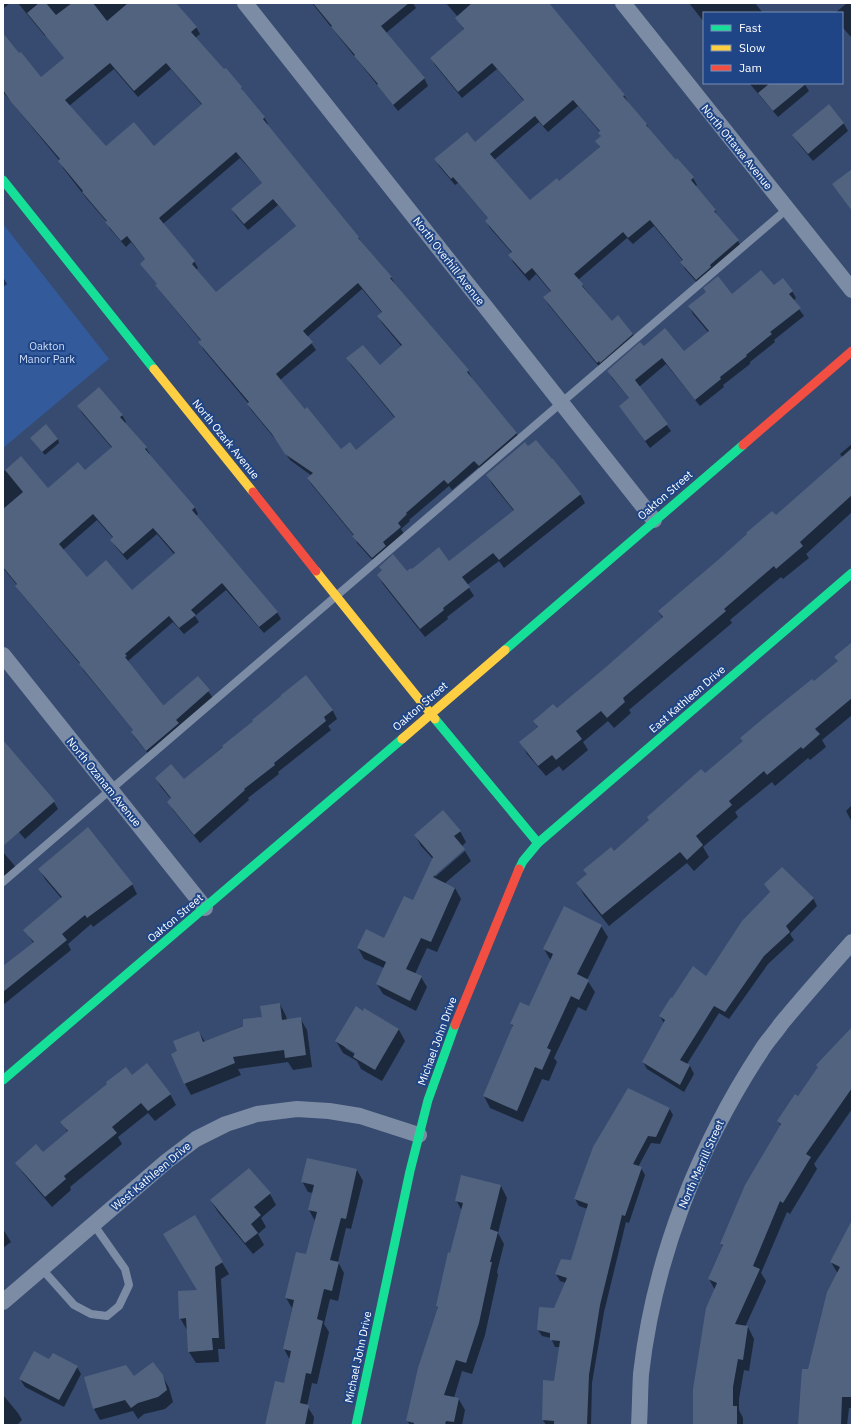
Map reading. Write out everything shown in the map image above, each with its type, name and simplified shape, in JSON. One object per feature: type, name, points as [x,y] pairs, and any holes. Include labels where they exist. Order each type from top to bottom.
[{"type":"street","name":"North Overhill Avenue","points":[[245,3],[654,520]]},
{"type":"street","name":"North Ottawa Avenue","points":[[623,3],[852,290]]},
{"type":"street","name":"North Ozark Avenue","points":[[3,180],[430,713]]},
{"type":"street","name":"Oakton Street","points":[[3,1080],[852,351]]},
{"type":"street","name":"East Kathleen Drive","points":[[538,843],[852,573]]},
{"type":"street","name":"North Ozanam Avenue","points":[[3,655],[205,908]]},
{"type":"street","points":[[430,713],[538,843]]},
{"type":"street","name":"Michael John Drive","points":[[356,1425],[419,1135],[428,1100],[449,1039],[512,884],[523,861],[538,843]]},
{"type":"street","name":"North Merrill Street","points":[[639,1425],[641,1374],[650,1319],[661,1270],[680,1211],[701,1160],[729,1104],[762,1050],[799,1002],[852,942]]},
{"type":"street","name":"West Kathleen Drive","points":[[3,1302],[167,1161],[196,1139],[226,1124],[257,1114],[297,1109],[329,1111],[360,1116],[419,1135]]},
{"type":"lane","points":[[3,882],[787,209]]},
{"type":"lane","points":[[42,1269],[74,1305],[91,1314],[107,1316],[120,1306],[129,1285],[125,1269],[94,1224]]},
{"type":"green space","name":"Oakton Manor Park","points":[[3,224],[109,359],[3,448]]},
{"type":"building","points":[[39,3],[46,3],[56,15],[72,3],[93,3],[107,21],[128,3],[176,3],[197,27],[191,32],[242,87],[241,88],[265,117],[263,119],[359,237],[358,238],[392,277],[390,278],[469,370],[467,372],[517,433],[479,466],[474,461],[448,484],[444,480],[406,513],[407,514],[398,523],[401,527],[383,542],[386,546],[372,558],[352,536],[354,535],[307,478],[313,473],[285,454],[272,434],[247,404],[249,402],[198,342],[201,340],[155,285],[157,284],[140,264],[145,259],[127,236],[121,241],[105,222],[107,221],[58,161],[60,159],[11,102],[3,90],[3,33],[19,53],[21,52],[41,77],[64,58],[27,13]],"holes":[[[110,63],[134,91],[166,63],[202,104],[154,146],[134,122],[106,146],[65,100]],[[236,152],[262,183],[231,209],[244,224],[273,199],[296,226],[216,292],[192,264],[195,261],[159,218]],[[358,283],[382,312],[377,316],[402,345],[380,365],[363,345],[346,358],[395,417],[356,450],[350,442],[341,449],[307,407],[305,409],[276,374],[313,342],[303,331]]]},
{"type":"building","points":[[313,3],[409,3],[381,26],[425,78],[393,105]]},
{"type":"building","points":[[472,3],[549,3],[625,95],[623,96],[647,124],[646,125],[676,160],[677,158],[694,177],[691,180],[716,210],[714,211],[739,240],[710,265],[711,267],[696,280],[680,262],[683,260],[650,220],[628,238],[623,232],[574,274],[583,284],[582,286],[612,321],[618,315],[633,334],[600,363],[599,361],[597,363],[543,297],[551,291],[532,268],[525,274],[508,255],[512,252],[485,221],[488,218],[453,177],[451,179],[434,159],[467,132],[475,142],[524,100],[492,63],[458,92],[430,58],[464,29],[455,18]],"holes":[[[573,100],[600,131],[598,133],[601,136],[595,141],[600,147],[559,181],[557,178],[530,200],[490,154],[535,116],[543,126]]]},
{"type":"building","points":[[769,84],[806,84],[773,111],[758,93]]},
{"type":"building","points":[[829,104],[844,123],[808,154],[792,135]]},
{"type":"building","points":[[852,169],[852,211],[832,184]]},
{"type":"building","points":[[761,270],[774,285],[783,278],[793,291],[789,294],[801,308],[770,332],[772,334],[695,400],[662,358],[635,380],[668,424],[645,441],[619,406],[629,398],[607,371],[640,342],[644,346],[665,328],[684,351],[709,331],[688,306],[706,292],[703,288],[718,276],[732,294]]},
{"type":"building","points":[[99,387],[123,415],[120,417],[147,447],[145,449],[195,507],[192,510],[278,612],[259,627],[222,583],[191,610],[196,615],[179,628],[169,616],[125,654],[127,656],[125,657],[163,705],[198,676],[210,690],[176,720],[179,723],[146,751],[131,732],[133,730],[79,664],[80,663],[15,586],[17,584],[3,567],[3,509],[23,492],[5,470],[21,456],[48,488],[78,462],[85,470],[112,447],[77,406]],"holes":[[[93,514],[113,537],[110,540],[123,554],[153,528],[175,553],[132,590],[106,560],[87,577],[59,544]]]},
{"type":"building","points":[[46,424],[58,439],[42,452],[30,438]]},
{"type":"building","points":[[536,440],[581,494],[499,560],[493,553],[462,577],[470,587],[443,608],[444,610],[420,629],[377,575],[382,570],[379,567],[393,554],[407,571],[411,568],[412,569],[439,547],[449,561],[514,510],[486,475],[525,442],[528,446]]},
{"type":"building","points":[[852,448],[852,495],[800,542],[803,546],[776,569],[774,566],[724,609],[726,611],[623,698],[625,702],[607,718],[601,711],[576,731],[582,739],[556,760],[552,755],[538,766],[519,742],[538,727],[533,721],[553,704],[557,708],[606,667],[663,617],[658,611],[718,560],[772,511],[776,515]]},
{"type":"building","points":[[852,642],[852,698],[815,729],[820,734],[803,749],[801,747],[767,775],[764,771],[729,801],[732,805],[696,836],[703,845],[687,860],[680,852],[602,915],[576,883],[587,874],[583,870],[611,847],[614,851],[649,820],[647,817],[701,769],[705,773],[743,741],[740,738],[812,679],[814,681],[838,661],[834,657]]},
{"type":"building","points":[[306,675],[333,710],[324,717],[326,721],[274,763],[275,765],[244,789],[245,790],[194,835],[167,802],[171,798],[155,778],[171,764],[184,779]]},
{"type":"building","points":[[3,740],[55,801],[3,846]]},
{"type":"building","points":[[443,810],[461,831],[454,836],[465,849],[433,877],[455,888],[431,942],[421,938],[406,969],[422,976],[410,1001],[376,984],[386,962],[357,948],[366,929],[384,938],[404,896],[413,900],[433,857],[414,835]]},
{"type":"building","points":[[88,827],[133,884],[87,918],[85,915],[62,934],[67,940],[3,992],[3,966],[34,942],[23,930],[62,897],[38,869]]},
{"type":"building","points":[[782,867],[814,898],[786,926],[790,932],[764,956],[725,1012],[714,1006],[680,1060],[690,1065],[680,1085],[642,1062],[665,1020],[659,1016],[693,966],[706,976],[742,921],[770,892],[764,884]]},
{"type":"building","points":[[564,906],[602,925],[577,974],[589,980],[579,1000],[571,996],[547,1048],[551,1050],[542,1070],[535,1067],[517,1111],[483,1096],[513,1025],[510,1024],[520,1002],[529,1006],[553,954],[543,949]]},
{"type":"building","points":[[280,1003],[282,1020],[301,1017],[306,1055],[285,1058],[284,1050],[233,1057],[235,1063],[184,1084],[171,1054],[177,1051],[173,1041],[199,1031],[203,1042],[243,1026],[243,1019],[262,1017],[260,1006]]},
{"type":"building","points":[[356,1006],[363,1011],[364,1008],[399,1029],[375,1070],[353,1057],[355,1053],[335,1041]]},
{"type":"building","points":[[852,1027],[852,1088],[806,1154],[811,1157],[783,1203],[780,1201],[753,1266],[760,1269],[735,1324],[748,1326],[743,1360],[738,1359],[733,1387],[733,1406],[737,1406],[737,1425],[693,1425],[693,1389],[706,1308],[717,1283],[708,1279],[723,1245],[720,1244],[745,1185],[781,1124],[777,1121],[795,1094],[798,1096],[818,1067],[816,1065]]},
{"type":"building","points":[[147,1063],[171,1094],[148,1111],[141,1103],[112,1127],[117,1133],[64,1176],[66,1179],[45,1197],[15,1163],[36,1144],[43,1152],[68,1131],[60,1122],[107,1084],[106,1082],[126,1067],[132,1075]]},
{"type":"building","points":[[628,1088],[670,1108],[656,1137],[648,1136],[633,1164],[642,1167],[625,1216],[622,1215],[600,1305],[589,1375],[587,1425],[554,1425],[554,1421],[542,1420],[543,1380],[554,1381],[560,1341],[550,1340],[550,1333],[537,1330],[539,1307],[554,1308],[567,1278],[555,1274],[561,1259],[571,1260],[588,1204],[574,1199],[593,1147]]},
{"type":"building","points":[[307,1158],[357,1169],[346,1219],[341,1218],[330,1260],[339,1262],[332,1291],[324,1289],[317,1319],[323,1321],[311,1374],[306,1373],[300,1403],[309,1405],[305,1425],[265,1425],[275,1381],[284,1383],[291,1351],[283,1349],[294,1300],[285,1298],[296,1252],[306,1254],[317,1212],[308,1210],[314,1185],[301,1182]]},
{"type":"building","points":[[249,1168],[271,1193],[254,1207],[261,1215],[251,1224],[258,1233],[245,1243],[210,1200]]},
{"type":"building","points":[[461,1175],[501,1185],[490,1229],[498,1232],[490,1262],[492,1262],[479,1323],[466,1363],[456,1360],[444,1395],[459,1398],[454,1422],[446,1421],[445,1425],[414,1425],[414,1423],[406,1421],[418,1368],[438,1307],[436,1306],[448,1252],[450,1253],[463,1203],[455,1201]]},
{"type":"building","points":[[195,1215],[223,1262],[215,1267],[219,1338],[212,1338],[213,1350],[188,1352],[186,1318],[179,1319],[178,1291],[197,1290],[163,1234]]},
{"type":"building","points":[[852,1220],[851,1397],[842,1397],[841,1425],[798,1425],[802,1369],[808,1369],[827,1292],[840,1267],[830,1262]]},
{"type":"building","points":[[34,1351],[49,1359],[53,1353],[78,1366],[59,1400],[19,1379]]},
{"type":"building","points":[[153,1362],[163,1375],[167,1390],[158,1397],[138,1403],[131,1408],[125,1400],[93,1409],[84,1377],[126,1365],[134,1376]]},
{"type":"traffic: fast","points":[[3,180],[154,369]]},
{"type":"traffic: fast","points":[[505,650],[743,445]]},
{"type":"traffic: fast","points":[[519,869],[523,861],[538,843],[852,573]]},
{"type":"traffic: fast","points":[[435,719],[538,843]]},
{"type":"traffic: fast","points":[[3,1080],[402,739]]},
{"type":"traffic: fast","points":[[356,1425],[410,1171],[428,1100],[455,1025]]},
{"type":"traffic: slow","points":[[154,369],[253,492]]},
{"type":"traffic: slow","points":[[316,571],[435,719]]},
{"type":"traffic: slow","points":[[402,739],[505,650]]},
{"type":"traffic: jam","points":[[743,445],[852,351]]},
{"type":"traffic: jam","points":[[253,492],[316,571]]},
{"type":"traffic: jam","points":[[455,1025],[519,869]]}]
